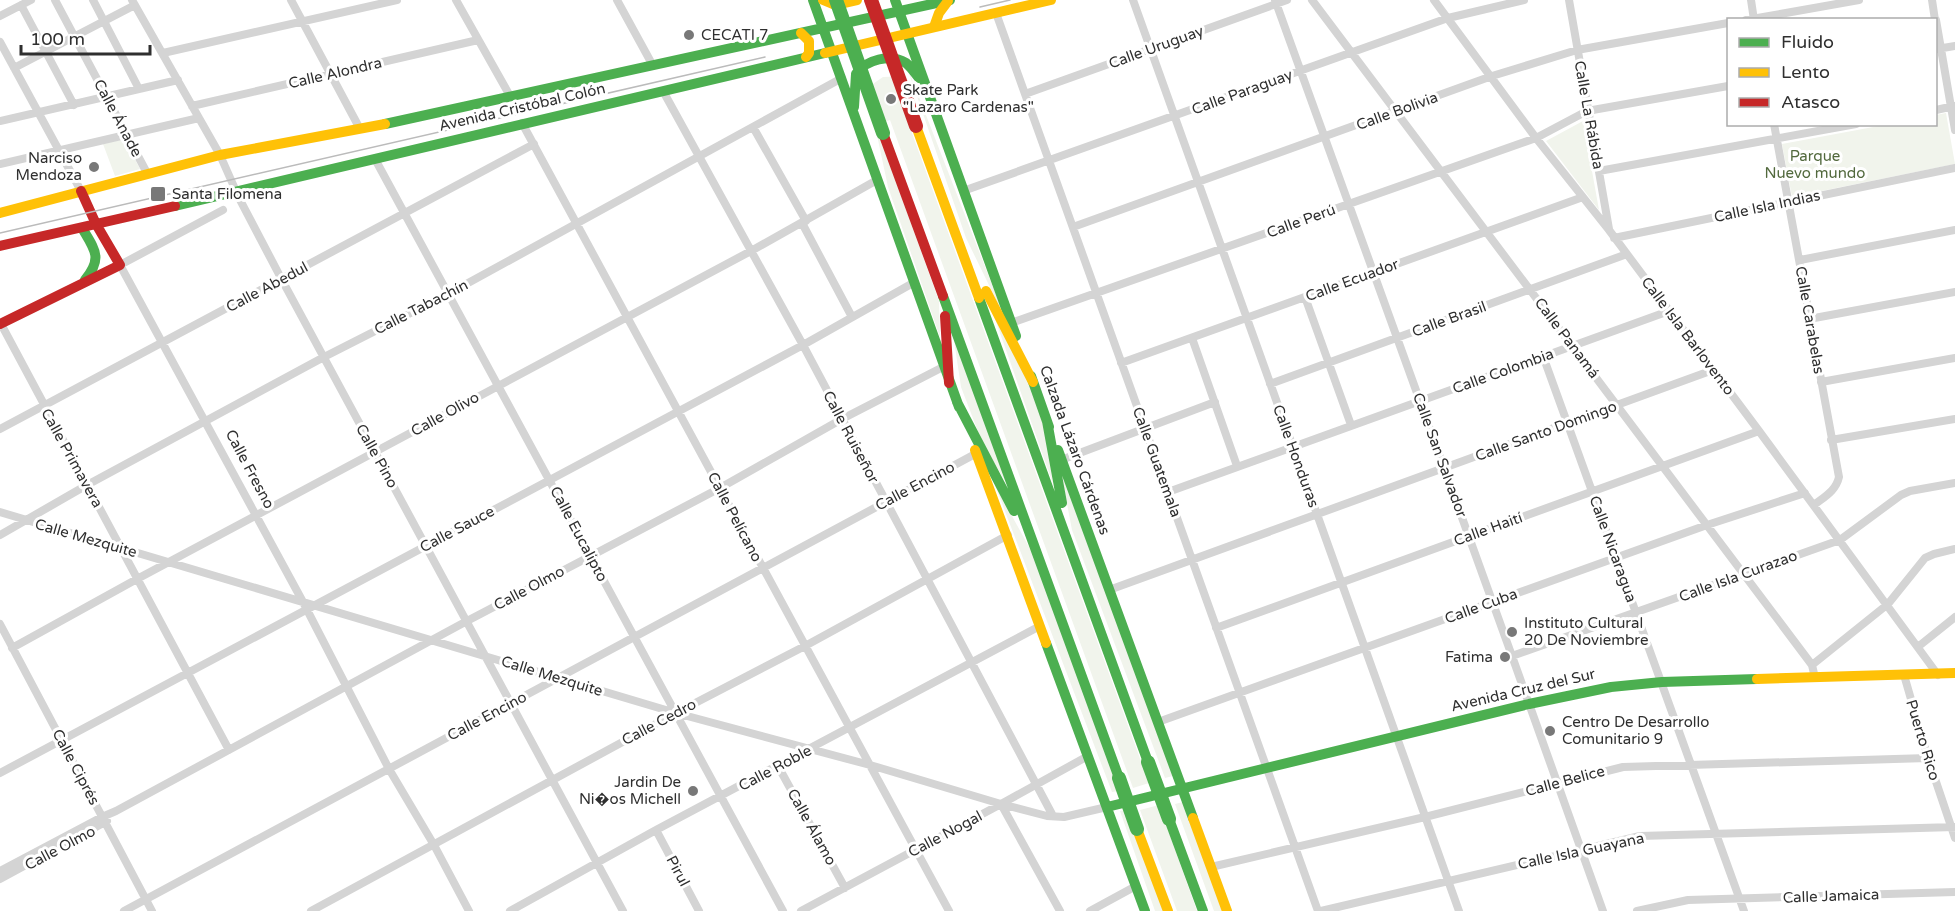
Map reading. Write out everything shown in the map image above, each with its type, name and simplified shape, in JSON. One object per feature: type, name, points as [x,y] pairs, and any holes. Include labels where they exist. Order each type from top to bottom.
[{"type":"main road","points":[[813,0],[943,367],[1008,535],[1145,911]]},
{"type":"main road","points":[[823,0],[835,6],[857,0]]},
{"type":"main road","points":[[836,0],[1168,911]]},
{"type":"main road","points":[[871,0],[1203,911]]},
{"type":"main road","name":"Avenida Cristóbal Colón","points":[[0,213],[220,155],[360,129],[652,64],[824,29],[897,6],[949,0]]},
{"type":"main road","points":[[934,27],[939,13],[949,0]]},
{"type":"main road","name":"Avenida Cristóbal Colón","points":[[0,246],[1051,0]]},
{"type":"main road","name":"Calzada Lázaro Cárdenas","points":[[897,6],[1227,911]]},
{"type":"main road","points":[[801,33],[809,41],[810,47],[806,57]]},
{"type":"main road","points":[[854,114],[855,75],[863,65],[888,57],[895,58],[908,65],[925,86]]},
{"type":"main road","name":"Calle Fresno","points":[[81,191],[96,224],[120,265]]},
{"type":"main road","points":[[81,284],[92,272],[97,260],[96,252],[82,228]]},
{"type":"main road","points":[[958,238],[1033,382]]},
{"type":"main road","points":[[0,324],[120,265]]},
{"type":"main road","points":[[944,298],[950,384]]},
{"type":"main road","points":[[957,402],[1042,564]]},
{"type":"main road","points":[[1047,421],[1069,544]]},
{"type":"main road","name":"Avenida Cruz del Sur","points":[[1107,807],[1529,704],[1611,687],[1662,681],[1814,672],[1904,675],[1955,673]]},
{"type":"street","points":[[0,16],[31,0]]},
{"type":"street","name":"Calle Ánade","points":[[55,0],[147,173]]},
{"type":"street","points":[[93,0],[140,89]]},
{"type":"street","points":[[291,0],[360,129]]},
{"type":"street","points":[[163,53],[397,0]]},
{"type":"street","points":[[456,0],[510,96]]},
{"type":"street","points":[[617,0],[652,64]]},
{"type":"street","name":"Calle Honduras","points":[[1133,0],[1459,911]]},
{"type":"street","name":"Calle Uruguay","points":[[1025,94],[1275,2],[1287,0]]},
{"type":"street","name":"Calle Panamá","points":[[1312,0],[1573,345],[1814,672]]},
{"type":"street","name":"Calle Isla Barlovento","points":[[1434,0],[1536,138],[1627,254],[1888,604],[1938,675]]},
{"type":"street","name":"Calle Paraguay","points":[[963,191],[1448,18],[1524,0]]},
{"type":"street","name":"Calle La Rábida","points":[[1569,0],[1609,230]]},
{"type":"street","points":[[1751,0],[1752,18]]},
{"type":"street","points":[[1758,18],[1859,0]]},
{"type":"street","points":[[1932,0],[1935,18]]},
{"type":"street","points":[[14,68],[104,21],[133,2]]},
{"type":"street","name":"Calle Pino","points":[[133,2],[220,155],[282,280],[623,911]]},
{"type":"street","name":"Calle San Salvador","points":[[1275,2],[1603,911]]},
{"type":"street","points":[[21,5],[74,105]]},
{"type":"street","name":"Calle Guatemala","points":[[996,13],[1319,911]]},
{"type":"street","name":"Calle Bolivia","points":[[1072,227],[1492,76],[1577,50],[1727,23]]},
{"type":"street","name":"Calle Alondra","points":[[192,106],[478,40]]},
{"type":"street","name":"Calle Fresno","points":[[0,42],[81,191]]},
{"type":"street","points":[[1955,46],[1938,49],[1953,106],[1955,130]]},
{"type":"street","name":"Calle Tabachín","points":[[0,535],[87,485],[324,357],[448,294],[842,78]]},
{"type":"street","points":[[0,121],[178,80]]},
{"type":"street","name":"Calle Perú","points":[[1011,323],[1536,138],[1587,111],[1727,86]]},
{"type":"street","name":"Calle Ruiseñor","points":[[663,91],[803,345],[1053,816]]},
{"type":"street","points":[[1937,110],[1953,106]]},
{"type":"street","points":[[0,164],[199,118]]},
{"type":"street","name":"Calle Pelícano","points":[[522,123],[949,911]]},
{"type":"street","name":"Calle Carabelas","points":[[1774,126],[1839,477],[1833,490],[1814,505]]},
{"type":"street","points":[[1599,171],[1845,126]]},
{"type":"street","points":[[753,127],[852,317]]},
{"type":"street","name":"Calle Abedul","points":[[0,429],[534,144]]},
{"type":"street","name":"Calle Eucalipto","points":[[375,159],[783,911]]},
{"type":"street","name":"Calle Isla Indias","points":[[1614,238],[1955,168]]},
{"type":"street","name":"Calle Olivo","points":[[12,648],[751,251],[877,180]]},
{"type":"street","name":"Calle Ecuador","points":[[1121,363],[1583,197]]},
{"type":"street","points":[[120,265],[223,210]]},
{"type":"street","points":[[1800,260],[1955,230]]},
{"type":"street","name":"Calle Brasil","points":[[1270,384],[1627,254]]},
{"type":"street","name":"Calle Fresno","points":[[120,265],[256,516],[308,606],[389,769],[434,845],[469,911]]},
{"type":"street","name":"Calle Sauce","points":[[0,773],[187,674],[308,606],[426,546],[803,345],[913,284]]},
{"type":"street","points":[[1809,319],[1955,292]]},
{"type":"street","points":[[1305,297],[1351,424]]},
{"type":"street","name":"Calle Colombia","points":[[1168,492],[1669,311]]},
{"type":"street","name":"Calle Primavera","points":[[0,324],[229,750]]},
{"type":"street","points":[[1191,338],[1237,466]]},
{"type":"street","name":"Calle Nicaragua","points":[[1543,356],[1744,911]]},
{"type":"street","points":[[1821,382],[1955,358]]},
{"type":"street","name":"Calle Olmo","points":[[0,879],[116,811],[467,621],[720,488],[842,419],[943,367]]},
{"type":"street","name":"Calle Santo Domingo","points":[[1109,590],[1713,370]]},
{"type":"street","points":[[1061,460],[1215,402]]},
{"type":"street","points":[[1832,440],[1955,419]]},
{"type":"street","name":"Calle Haití","points":[[1216,628],[1759,431]]},
{"type":"street","name":"Calle Encino","points":[[124,911],[976,453]]},
{"type":"street","name":"Calle Isla Curazao","points":[[1512,656],[1840,540],[1900,495],[1955,483]]},
{"type":"street","name":"Calle Cuba","points":[[1158,722],[1616,557],[1805,493]]},
{"type":"street","name":"Calle Mezquite","points":[[0,512],[308,606],[1001,804],[1064,817],[1107,807]]},
{"type":"street","name":"Calle Cedro","points":[[311,911],[320,909],[676,713],[805,646],[1008,535]]},
{"type":"street","points":[[1814,672],[1888,604],[1924,558],[1955,549]]},
{"type":"street","points":[[1919,646],[1955,617]]},
{"type":"street","name":"Calle Ciprés","points":[[0,624],[152,911]]},
{"type":"street","name":"Calle Roble","points":[[510,911],[656,830],[1040,627]]},
{"type":"street","name":"Puerto Rico","points":[[1904,675],[1928,758],[1955,838]]},
{"type":"street","name":"Calle Nogal","points":[[801,911],[1088,756]]},
{"type":"street","name":"Calle Belice","points":[[1211,867],[1425,817],[1623,767],[1928,758]]},
{"type":"street","name":"Calle Álamo","points":[[778,766],[845,888]]},
{"type":"street","points":[[1001,804],[1060,911]]},
{"type":"street","name":"Calle Olmo","points":[[0,871],[104,820]]},
{"type":"street","name":"Calle Isla Guayana","points":[[1319,911],[1640,836],[1953,827]]},
{"type":"street","name":"Pirul","points":[[656,830],[699,911]]},
{"type":"street","points":[[1090,911],[1136,886]]},
{"type":"street","name":"Calle Jamaica","points":[[1637,911],[1688,900],[1955,892]]},
{"type":"green space","points":[[903,56],[1005,318],[966,238]]},
{"type":"green space","points":[[906,76],[918,109],[905,114],[1149,783],[1133,788],[890,120],[877,124],[864,90],[883,77]]},
{"type":"green space","name":"Parque Nuevo mundo","points":[[1946,113],[1955,164],[1792,197],[1782,144],[1879,126],[1937,126],[1937,115]]},
{"type":"green space","points":[[874,121],[939,301],[940,337],[888,187]]},
{"type":"green space","points":[[1583,121],[1599,210],[1546,141]]},
{"type":"green space","points":[[124,139],[140,169],[115,176],[103,144]]},
{"type":"green space","points":[[994,316],[1032,386],[1043,418],[1053,484]]},
{"type":"green space","points":[[952,327],[1011,491],[982,442],[961,387]]},
{"type":"green space","points":[[1059,462],[1173,776],[1165,778],[1072,530]]},
{"type":"green space","points":[[995,485],[1040,567],[1118,791],[1112,792]]},
{"type":"green space","points":[[1183,802],[1223,911],[1214,911],[1175,804]]},
{"type":"green space","points":[[1159,805],[1197,911],[1177,911],[1140,810]]},
{"type":"green space","points":[[1126,810],[1164,911],[1155,911],[1120,811]]},
{"type":"tram line","points":[[980,7],[1010,0]]},
{"type":"tram line","points":[[0,233],[765,57]]},
{"type":"traffic: fast","points":[[813,0],[959,407]]},
{"type":"traffic: fast","points":[[836,0],[883,133]]},
{"type":"traffic: fast","points":[[895,0],[1016,336]]},
{"type":"traffic: fast","points":[[385,124],[950,0]]},
{"type":"traffic: fast","points":[[175,206],[825,53]]},
{"type":"traffic: fast","points":[[854,107],[856,74],[872,62],[886,58],[900,60],[906,63],[919,78]]},
{"type":"traffic: fast","points":[[82,228],[95,254],[94,266],[85,280]]},
{"type":"traffic: fast","points":[[943,296],[1119,778]]},
{"type":"traffic: fast","points":[[979,298],[1148,762]]},
{"type":"traffic: fast","points":[[1031,376],[1049,427]]},
{"type":"traffic: fast","points":[[957,402],[1014,511]]},
{"type":"traffic: fast","points":[[1047,421],[1062,503]]},
{"type":"traffic: fast","points":[[1058,450],[1193,818]]},
{"type":"traffic: fast","points":[[1046,643],[1145,911]]},
{"type":"traffic: fast","points":[[1107,807],[1529,704],[1611,687],[1662,682],[1757,679]]},
{"type":"traffic: fast","points":[[1148,762],[1169,819]]},
{"type":"traffic: fast","points":[[1119,778],[1137,829]]},
{"type":"traffic: fast","points":[[1169,819],[1203,911]]},
{"type":"traffic: slow","points":[[823,0],[835,5],[857,0]]},
{"type":"traffic: slow","points":[[825,53],[1051,0]]},
{"type":"traffic: slow","points":[[934,27],[939,13],[948,1]]},
{"type":"traffic: slow","points":[[801,33],[809,41],[809,53],[806,57]]},
{"type":"traffic: slow","points":[[0,213],[220,155],[385,124]]},
{"type":"traffic: slow","points":[[916,126],[979,298]]},
{"type":"traffic: slow","points":[[986,291],[1033,382]]},
{"type":"traffic: slow","points":[[975,450],[1046,643]]},
{"type":"traffic: slow","points":[[1757,679],[1955,673]]},
{"type":"traffic: slow","points":[[1193,818],[1227,911]]},
{"type":"traffic: slow","points":[[1137,829],[1168,911]]},
{"type":"traffic: jam","points":[[871,0],[916,126]]},
{"type":"traffic: jam","points":[[883,133],[943,296]]},
{"type":"traffic: jam","points":[[0,324],[120,265],[96,224],[81,191]]},
{"type":"traffic: jam","points":[[0,246],[175,206]]},
{"type":"traffic: jam","points":[[945,316],[949,383]]},
{"type":"place","name":"CECATI 7","points":[[689,35]]},
{"type":"place","name":"Skate Park \"Lazaro Cardenas\"","points":[[891,99]]},
{"type":"place","name":"Narciso Mendoza","points":[[94,167]]},
{"type":"place","name":"Santa Filomena","points":[[158,194]]},
{"type":"place","name":"Instituto Cultural 20 De Noviembre","points":[[1512,632]]},
{"type":"place","name":"Fatima","points":[[1505,657]]},
{"type":"place","name":"Centro De Desarrollo Comunitario 9","points":[[1550,731]]},
{"type":"place","name":"Jardin De Ni�os Michell","points":[[693,791]]}]
